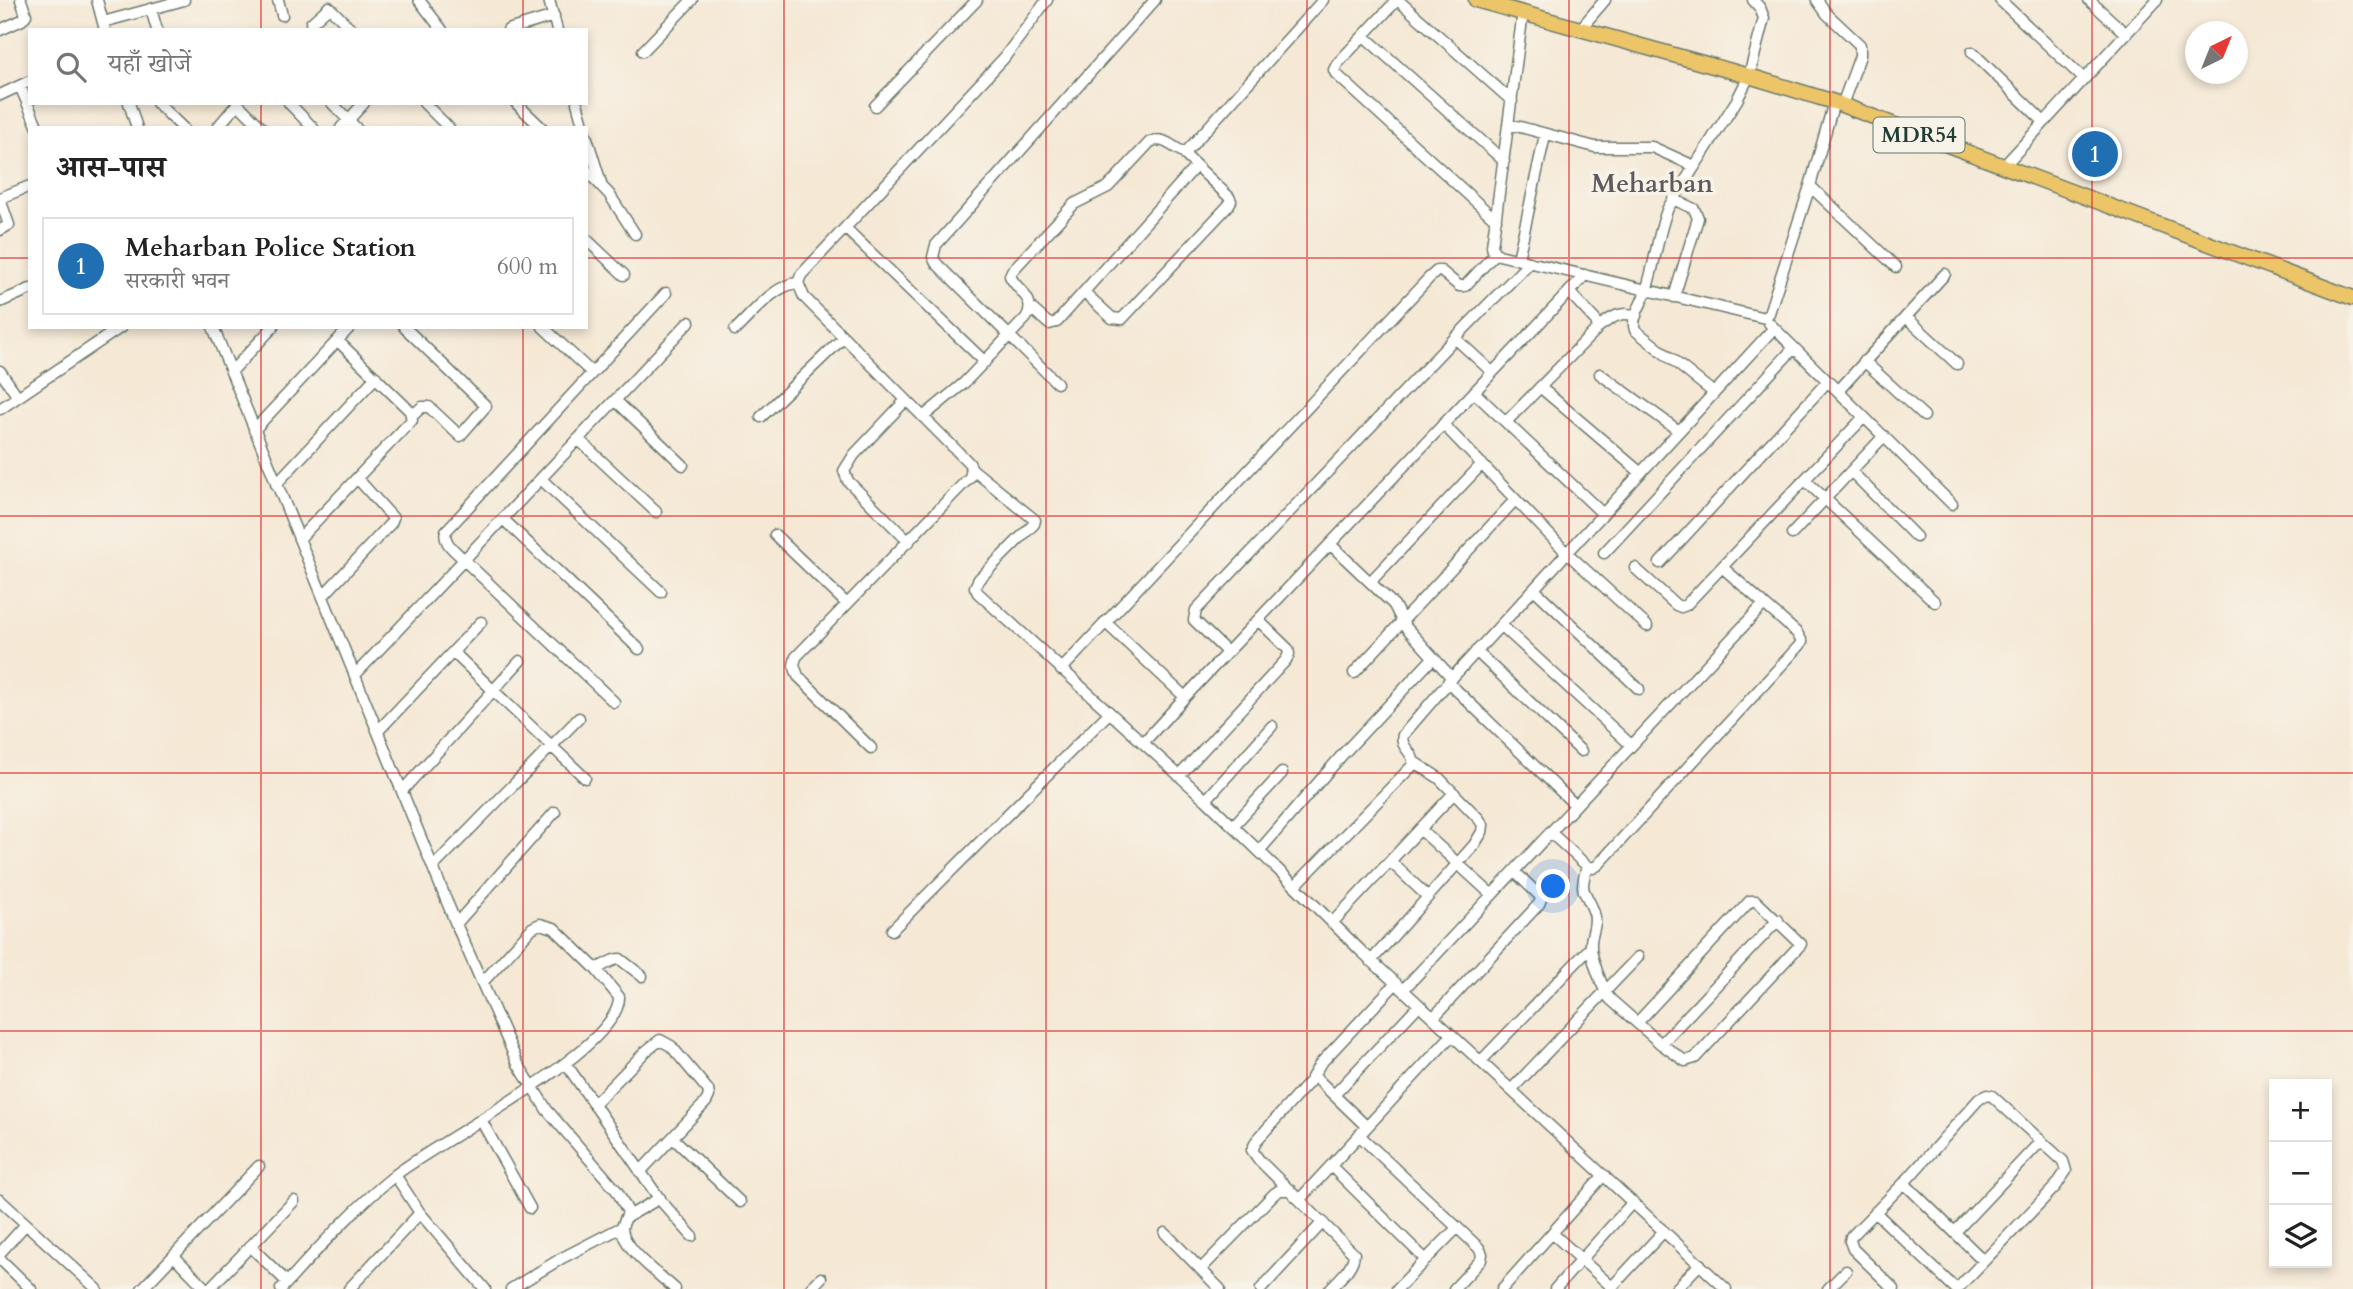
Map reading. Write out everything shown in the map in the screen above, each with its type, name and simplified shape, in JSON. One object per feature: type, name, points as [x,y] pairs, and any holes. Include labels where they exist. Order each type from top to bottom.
[{"type":"main road","name":"MDR54","points":[[1476,0],[1749,76],[1838,104],[2353,298]]},
{"type":"street","points":[[0,30],[22,20],[26,15],[21,0]]},
{"type":"street","points":[[97,0],[104,26],[153,5],[184,0]]},
{"type":"street","points":[[278,0],[282,15]]},
{"type":"street","points":[[419,0],[440,28]]},
{"type":"street","points":[[549,0],[557,28]]},
{"type":"street","points":[[643,51],[692,0]]},
{"type":"street","points":[[875,106],[977,0]]},
{"type":"street","points":[[797,283],[801,275],[1004,58],[1047,0]]},
{"type":"street","points":[[1057,383],[933,257],[936,246],[1155,0]]},
{"type":"street","points":[[1185,152],[1323,0]]},
{"type":"street","points":[[1496,220],[1334,70],[1397,0],[1512,100]]},
{"type":"street","points":[[1581,29],[1605,0]]},
{"type":"street","points":[[1714,393],[1633,326],[1646,290],[1663,221],[1673,199],[1737,100],[1749,76],[1764,18],[1753,0]]},
{"type":"street","points":[[1765,318],[1769,313],[1838,104],[1860,56],[1860,45],[1827,14],[1817,0]]},
{"type":"street","points":[[2000,0],[2084,79]]},
{"type":"street","points":[[2090,0],[2126,34]]},
{"type":"street","points":[[2003,167],[2157,0]]},
{"type":"street","points":[[153,5],[157,28]]},
{"type":"street","points":[[311,23],[329,8],[350,28]]},
{"type":"street","points":[[1495,254],[1492,246],[1523,12]]},
{"type":"street","points":[[515,28],[554,16]]},
{"type":"street","points":[[1364,36],[1504,161]]},
{"type":"street","points":[[1972,52],[2044,122]]},
{"type":"street","points":[[0,95],[25,83]]},
{"type":"street","points":[[31,105],[37,126]]},
{"type":"street","points":[[130,105],[136,126]]},
{"type":"street","points":[[159,105],[181,126]]},
{"type":"street","points":[[219,126],[235,105]]},
{"type":"street","points":[[239,105],[260,126]]},
{"type":"street","points":[[290,105],[305,125]]},
{"type":"street","points":[[333,105],[348,125],[363,105]]},
{"type":"street","points":[[426,105],[447,126]]},
{"type":"street","points":[[518,105],[538,126]]},
{"type":"street","points":[[578,105],[583,126]]},
{"type":"street","points":[[1509,124],[1595,147],[1652,147],[1693,166]]},
{"type":"street","points":[[1518,259],[1545,135]]},
{"type":"street","points":[[1084,293],[1112,318],[1122,318],[1228,206],[1231,201],[1229,197],[1185,152],[1157,139],[1150,142],[1108,187],[1074,204],[1010,276],[1027,297],[1031,308],[1049,324],[1054,325],[1196,166]]},
{"type":"street","points":[[588,141],[602,186]]},
{"type":"street","points":[[588,172],[602,186],[635,234]]},
{"type":"street","points":[[1810,186],[1896,267]]},
{"type":"street","points":[[0,230],[9,225],[0,198],[28,187]]},
{"type":"street","points":[[1673,199],[1695,209],[1698,218],[1674,297]]},
{"type":"street","points":[[845,228],[985,362]]},
{"type":"street","points":[[588,241],[624,275]]},
{"type":"street","points":[[1495,254],[1765,318],[1952,504]]},
{"type":"street","points":[[1061,670],[1429,278],[1441,271],[1459,286],[1465,286],[1495,254]]},
{"type":"street","points":[[1227,652],[1194,620],[1196,610],[1530,262]]},
{"type":"street","points":[[1838,391],[1945,274]]},
{"type":"street","points":[[1143,743],[1584,275]]},
{"type":"street","points":[[735,330],[778,290],[797,283]]},
{"type":"street","points":[[797,283],[804,297],[972,469],[1035,520],[979,579],[975,587],[978,593],[1206,800],[1371,961],[1726,1289]]},
{"type":"street","points":[[0,302],[28,290]]},
{"type":"street","points":[[1569,292],[1595,320],[1597,328]]},
{"type":"street","points":[[614,702],[445,541],[446,531],[666,293]]},
{"type":"street","points":[[923,417],[985,362],[1026,318],[1031,308]]},
{"type":"street","points":[[1506,422],[1597,328],[1618,314],[1636,316]]},
{"type":"street","points":[[1906,317],[1957,364]]},
{"type":"street","points":[[355,675],[689,322]]},
{"type":"street","points":[[1371,961],[1458,863],[1482,832],[1483,825],[1433,773],[1414,762],[1403,744],[1403,735],[1476,651],[1774,328]]},
{"type":"street","points":[[97,329],[104,339]]},
{"type":"street","points":[[0,409],[118,329]]},
{"type":"street","points":[[214,329],[456,923],[518,1064],[547,1110],[617,1191],[626,1206],[622,1232],[625,1240],[633,1251],[675,1289]]},
{"type":"street","points":[[231,372],[270,329]]},
{"type":"street","points":[[254,430],[348,329]]},
{"type":"street","points":[[299,539],[410,423],[412,416],[422,407],[429,407],[460,436],[486,406],[406,329]]},
{"type":"street","points":[[545,329],[592,373]]},
{"type":"street","points":[[761,417],[844,337]]},
{"type":"street","points":[[1455,338],[1492,372]]},
{"type":"street","points":[[338,341],[412,416]]},
{"type":"street","points":[[1604,553],[1794,348]]},
{"type":"street","points":[[1864,361],[1924,416]]},
{"type":"street","points":[[0,372],[18,397]]},
{"type":"street","points":[[1600,374],[1679,431]]},
{"type":"street","points":[[276,484],[376,377]]},
{"type":"street","points":[[1660,563],[1828,382]]},
{"type":"street","points":[[1540,387],[1641,473]]},
{"type":"street","points":[[1474,392],[1603,514]]},
{"type":"street","points":[[615,400],[683,465]]},
{"type":"street","points":[[906,400],[854,455],[844,471],[848,481],[909,542]]},
{"type":"street","points":[[1635,568],[1681,607],[1686,605],[1864,417]]},
{"type":"street","points":[[1443,424],[1567,553],[1647,626]]},
{"type":"street","points":[[1792,534],[1884,436]]},
{"type":"street","points":[[578,439],[656,512]]},
{"type":"street","points":[[1371,581],[1482,464]]},
{"type":"street","points":[[870,748],[798,677],[793,665],[796,657],[970,477],[972,469]]},
{"type":"street","points":[[1852,471],[1916,537]]},
{"type":"street","points":[[323,596],[393,518],[357,478]]},
{"type":"street","points":[[541,479],[661,592]]},
{"type":"street","points":[[1805,480],[1935,602]]},
{"type":"street","points":[[1354,673],[1515,499]]},
{"type":"street","points":[[503,519],[639,649]]},
{"type":"street","points":[[775,535],[847,604]]},
{"type":"street","points":[[1330,544],[1394,605],[1402,620],[1450,680],[1576,805]]},
{"type":"street","points":[[1550,832],[1587,866],[1593,868],[1598,865],[1802,642],[1797,633],[1721,567]]},
{"type":"street","points":[[1534,589],[1639,689]]},
{"type":"street","points":[[1330,1289],[1350,1265],[1354,1254],[1259,1160],[1252,1150],[1256,1140],[1314,1076],[1320,1064],[1492,895],[1764,604]]},
{"type":"street","points":[[1179,776],[1286,660],[1288,649],[1258,620]]},
{"type":"street","points":[[378,731],[481,622]]},
{"type":"street","points":[[1105,622],[1185,697]]},
{"type":"street","points":[[1501,625],[1631,745]]},
{"type":"street","points":[[1476,651],[1581,751]]},
{"type":"street","points":[[453,652],[585,778]]},
{"type":"street","points":[[1259,852],[1343,754],[1433,658]]},
{"type":"street","points":[[402,791],[520,661]]},
{"type":"street","points":[[892,930],[1109,713]]},
{"type":"street","points":[[433,867],[579,718]]},
{"type":"street","points":[[1206,800],[1272,726]]},
{"type":"street","points":[[1296,887],[1414,762]]},
{"type":"street","points":[[1233,826],[1282,773]]},
{"type":"street","points":[[1332,923],[1454,793]]},
{"type":"street","points":[[456,923],[555,811]]},
{"type":"street","points":[[1421,830],[1492,895]]},
{"type":"street","points":[[1391,862],[1428,897]]},
{"type":"street","points":[[1587,866],[1582,883],[1583,893],[1594,914],[1591,947],[1604,992],[1637,1023],[1661,1044],[1685,1061],[1695,1058],[1801,944],[1756,901],[1750,901],[1637,1023]]},
{"type":"street","points":[[1433,1018],[1539,904],[1539,895],[1514,871]]},
{"type":"street","points":[[1661,1044],[1778,920]]},
{"type":"street","points":[[250,1246],[284,1286],[395,1175],[566,1064],[602,1029],[620,1002],[619,997],[595,968],[554,928],[540,924],[532,928],[482,983]]},
{"type":"street","points":[[1481,1061],[1591,947]]},
{"type":"street","points":[[1511,1089],[1638,957]]},
{"type":"street","points":[[595,968],[621,958],[642,976]]},
{"type":"street","points":[[1334,1095],[1419,1005]]},
{"type":"street","points":[[1300,1199],[1452,1035]]},
{"type":"street","points":[[594,1104],[655,1043],[665,1041],[708,1090],[709,1096],[640,1172]]},
{"type":"street","points":[[566,1064],[640,1172],[692,1236]]},
{"type":"street","points":[[1314,1076],[1334,1095],[1363,1131],[1479,1248],[1481,1260],[1454,1289]]},
{"type":"street","points":[[1875,1212],[1956,1289],[2065,1175],[2065,1164],[1992,1096],[1987,1095],[1979,1100],[1851,1237],[1850,1245],[1894,1289]]},
{"type":"street","points":[[481,1120],[530,1208]]},
{"type":"street","points":[[673,1138],[740,1202]]},
{"type":"street","points":[[1955,1232],[2041,1141]]},
{"type":"street","points":[[1331,1166],[1426,1260]]},
{"type":"street","points":[[142,1289],[258,1167]]},
{"type":"street","points":[[395,1175],[420,1213],[485,1289]]},
{"type":"street","points":[[1502,1289],[1604,1175]]},
{"type":"street","points":[[1904,1183],[1984,1261]]},
{"type":"street","points":[[1201,1269],[1274,1194],[1280,1190],[1290,1190]]},
{"type":"street","points":[[511,1289],[625,1222],[660,1198]]},
{"type":"street","points":[[0,1200],[97,1289]]},
{"type":"street","points":[[174,1256],[207,1289],[294,1201]]},
{"type":"street","points":[[1555,1289],[1633,1202]]},
{"type":"street","points":[[349,1289],[420,1213]]},
{"type":"street","points":[[1261,1289],[1323,1222]]},
{"type":"street","points":[[0,1253],[26,1224]]},
{"type":"street","points":[[1397,1289],[1457,1228]]},
{"type":"street","points":[[1552,1233],[1611,1288],[1664,1231]]},
{"type":"street","points":[[1165,1233],[1220,1289]]},
{"type":"street","points":[[0,1259],[31,1289]]},
{"type":"street","points":[[1676,1289],[1700,1264]]},
{"type":"street","points":[[1828,1289],[1846,1271]]},
{"type":"street","points":[[810,1289],[821,1278]]},
{"type":"place","name":"Meharban Police Station","points":[[2095,154]]},
{"type":"district","name":"Meharban","points":[[1652,183]]}]
